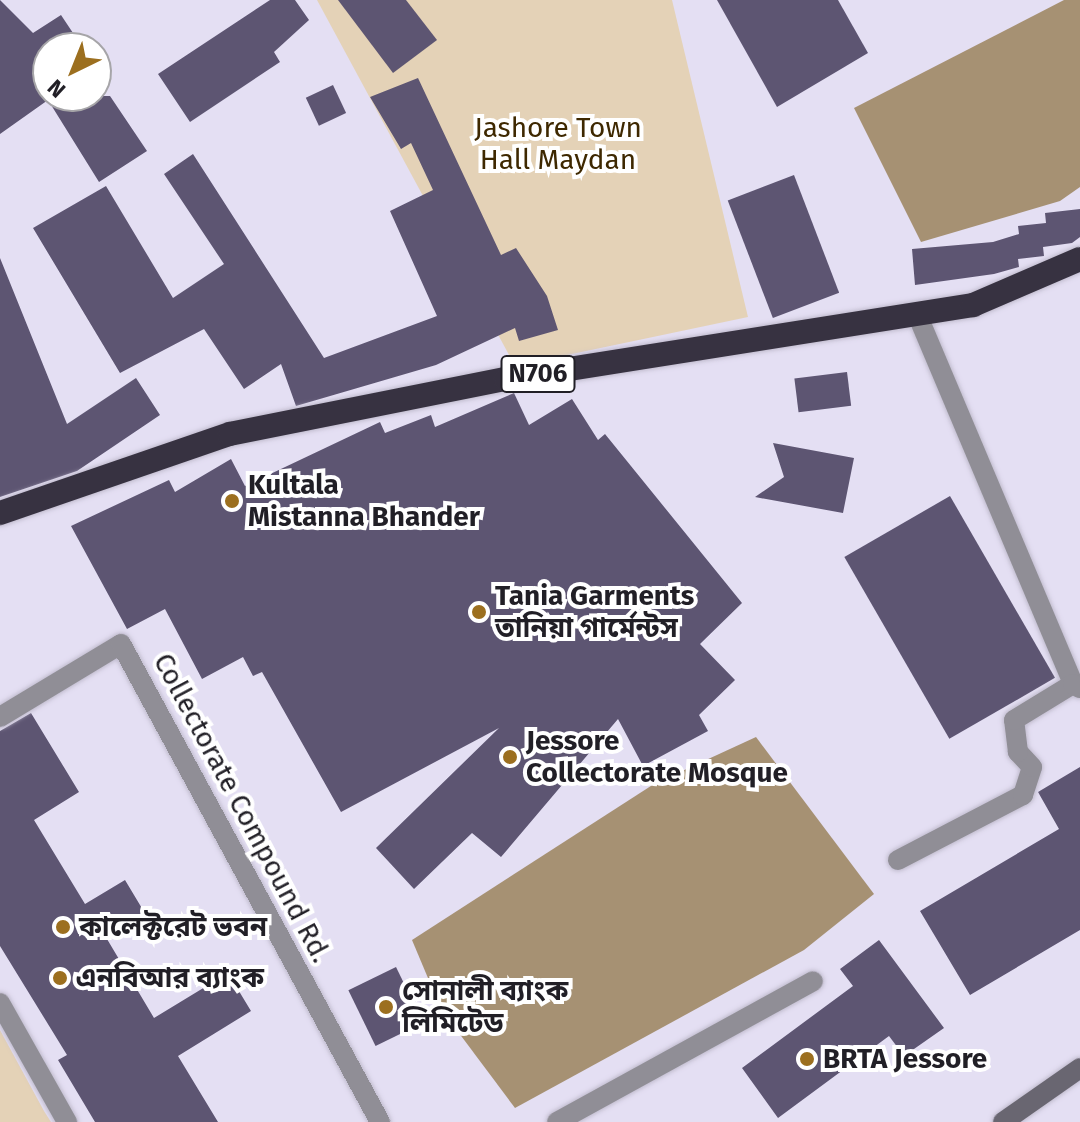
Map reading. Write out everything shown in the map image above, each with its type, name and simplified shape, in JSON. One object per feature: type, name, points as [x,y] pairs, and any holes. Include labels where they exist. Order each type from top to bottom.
[{"type":"highway","name":"N706","points":[[0,513],[230,434],[521,377],[995,299],[1080,259]]},
{"type":"street","points":[[898,860],[1023,795],[1032,767],[1018,752],[1014,720],[1077,686],[917,314]]},
{"type":"street","name":"Collectorate Compound Rd.","points":[[0,717],[121,644],[380,1122]]},
{"type":"street","points":[[561,1121],[813,981]]},
{"type":"street","points":[[0,1003],[67,1122]]},
{"type":"street","points":[[1003,1122],[1080,1068]]},
{"type":"green space","name":"Jashore Town Hall Maydan","points":[[317,0],[672,0],[748,317],[515,366]]},
{"type":"green space","points":[[0,1030],[44,1111],[51,1122],[0,1122]]},
{"type":"shaded area","points":[[1064,0],[1080,0],[1080,187],[1060,201],[921,242],[854,108]]},
{"type":"shaded area","points":[[756,737],[874,894],[804,950],[515,1108],[441,1009],[412,940],[654,784]]},
{"type":"building","points":[[0,0],[32,32],[32,111],[0,134]]},
{"type":"building","points":[[270,0],[295,0],[309,20],[274,52],[280,62],[190,122],[158,74]]},
{"type":"building","points":[[338,0],[406,0],[437,40],[393,73]]},
{"type":"building","points":[[717,0],[838,0],[868,53],[777,107]]},
{"type":"building","points":[[61,15],[72,32],[35,32]]},
{"type":"building","points":[[418,78],[501,255],[516,248],[547,296],[558,330],[519,341],[515,328],[436,365],[296,406],[281,364],[244,389],[204,329],[120,373],[33,228],[106,186],[173,298],[224,264],[164,174],[193,154],[324,358],[437,316],[390,211],[433,190],[411,143],[401,149],[370,97]]},
{"type":"building","points":[[333,85],[346,113],[319,126],[306,98]]},
{"type":"building","points":[[112,99],[147,151],[99,182],[55,112],[112,112]]},
{"type":"building","points":[[794,175],[839,293],[773,318],[728,200]]},
{"type":"building","points":[[1080,209],[1080,237],[1072,243],[1043,247],[1044,256],[1018,259],[1019,267],[994,274],[915,285],[912,249],[993,242],[1019,234],[1018,226],[1046,223],[1045,213]]},
{"type":"building","points":[[0,258],[67,424],[136,378],[160,415],[77,471],[0,497]]},
{"type":"building","points":[[847,372],[851,406],[799,412],[794,378]]},
{"type":"building","points":[[514,393],[529,425],[572,399],[598,440],[605,434],[742,603],[700,644],[735,680],[699,715],[708,731],[643,766],[618,719],[501,857],[472,833],[414,889],[376,848],[499,728],[341,812],[262,672],[253,676],[243,657],[202,679],[165,609],[127,629],[71,526],[169,480],[175,492],[231,459],[245,486],[380,422],[385,433],[431,415],[435,427]]},
{"type":"building","points":[[773,443],[854,458],[843,513],[755,497],[784,477]]},
{"type":"building","points":[[950,496],[1055,678],[949,739],[844,557]]},
{"type":"building","name":"কালেক্টরেট ভবন","points":[[31,713],[79,792],[34,820],[85,904],[125,880],[146,915],[107,939],[154,1018],[228,973],[251,1011],[178,1056],[218,1122],[95,1122],[58,1060],[67,1055],[0,946],[0,731]]},
{"type":"building","points":[[1080,767],[1080,930],[970,995],[920,911],[1059,829],[1038,792]]},
{"type":"building","points":[[879,940],[944,1028],[904,1056],[889,1036],[778,1118],[742,1068],[853,986],[840,969]]},
{"type":"building","name":"সোনালী ব্যাংক লিমিটেড","points":[[396,967],[423,1023],[376,1046],[348,990]]},
{"type":"place","name":"Kultala Mistanna Bhander","points":[[232,501]]},
{"type":"place","name":"Tania Garments তানিয়া গার্মেন্টস","points":[[479,612]]},
{"type":"place","name":"Jessore Collectorate Mosque","points":[[510,757]]},
{"type":"place","name":"কালেক্টরেট ভবন","points":[[63,927]]},
{"type":"place","name":"এনবিআর ব্যাংক","points":[[60,978]]},
{"type":"place","name":"সোনালী ব্যাংক লিমিটেড","points":[[386,1007]]},
{"type":"place","name":"BRTA Jessore","points":[[807,1059]]}]
